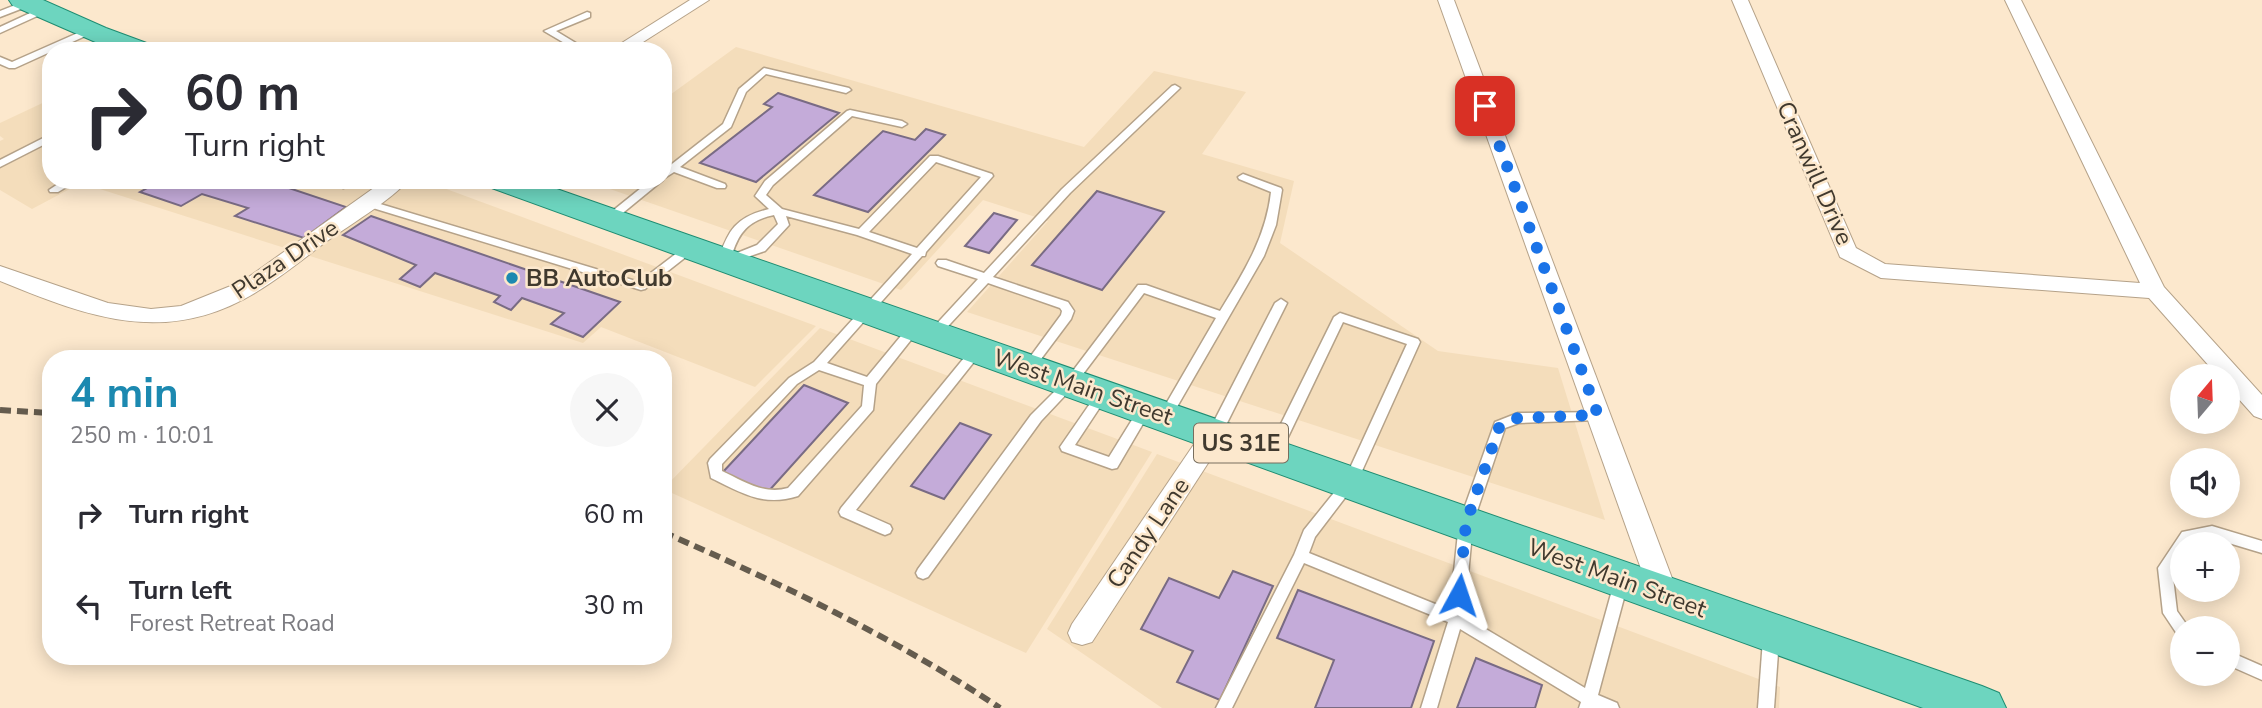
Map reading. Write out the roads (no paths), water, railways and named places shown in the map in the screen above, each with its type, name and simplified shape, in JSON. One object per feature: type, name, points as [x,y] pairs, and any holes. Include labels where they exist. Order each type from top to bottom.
[{"type":"main road","points":[[31,4],[118,42]]},
{"type":"main road","name":"West Main Street","points":[[525,189],[1982,708]]},
{"type":"street","points":[[632,42],[701,0]]},
{"type":"street","points":[[1446,0],[1664,594]]},
{"type":"street","name":"Cranwill Drive","points":[[1740,0],[1847,251],[1881,271],[2155,291]]},
{"type":"street","points":[[2013,0],[2155,291],[2262,410]]},
{"type":"street","name":"Plaza Drive","points":[[0,273],[109,310],[139,316],[169,316],[225,300],[251,286],[385,189]]},
{"type":"street","name":"Candy Lane","points":[[1082,633],[1214,434]]},
{"type":"lane","points":[[0,14],[31,4]]},
{"type":"lane","points":[[0,30],[31,4]]},
{"type":"lane","points":[[569,42],[549,31],[587,15]]},
{"type":"lane","points":[[65,42],[89,31]]},
{"type":"lane","points":[[0,72],[42,52]]},
{"type":"lane","points":[[0,60],[12,66]]},
{"type":"lane","points":[[673,168],[727,125],[742,91],[764,71],[846,90]]},
{"type":"lane","points":[[861,233],[934,158],[988,177],[818,365],[793,381],[715,463],[716,474],[764,496],[779,498],[793,492],[868,407],[870,383],[924,331],[986,278],[1077,179],[1175,88]]},
{"type":"lane","points":[[707,255],[761,248],[784,225],[778,211],[760,196],[769,183],[850,113],[902,124]]},
{"type":"lane","points":[[0,164],[42,142]]},
{"type":"lane","points":[[673,168],[721,186]]},
{"type":"lane","points":[[1223,316],[1142,288],[1086,388],[1067,447],[1112,464],[1155,413],[1223,316],[1266,244],[1276,214],[1277,191],[1243,177]]},
{"type":"lane","points":[[609,219],[647,189]]},
{"type":"lane","points":[[366,203],[641,286],[707,255],[731,237],[751,215],[778,211],[861,233],[921,253]]},
{"type":"lane","points":[[942,263],[1064,305],[1068,316],[1028,368]]},
{"type":"lane","points":[[1214,434],[1281,303]]},
{"type":"lane","points":[[1224,708],[1301,556],[1309,534],[1350,482],[1413,342],[1340,317],[1273,455]]},
{"type":"lane","points":[[885,529],[846,512],[977,350]]},
{"type":"lane","points":[[818,365],[870,383]]},
{"type":"lane","points":[[923,573],[1036,418],[1086,388]]},
{"type":"lane","points":[[1429,708],[1457,619],[1466,523],[1500,425],[1518,418],[1598,415]]},
{"type":"lane","points":[[2172,616],[2165,568],[2187,536],[2211,532],[2262,547]]},
{"type":"lane","points":[[1301,556],[1457,619],[1589,703],[1611,708]]},
{"type":"lane","points":[[1589,703],[1622,580]]},
{"type":"lane","points":[[1766,708],[1771,632]]},
{"type":"lane","points":[[2240,663],[2262,673]]},
{"type":"railway","points":[[0,410],[42,412]]},
{"type":"railway","points":[[672,536],[877,634],[1000,708]]},
{"type":"place","name":"BB AutoClub","points":[[512,278]]}]
